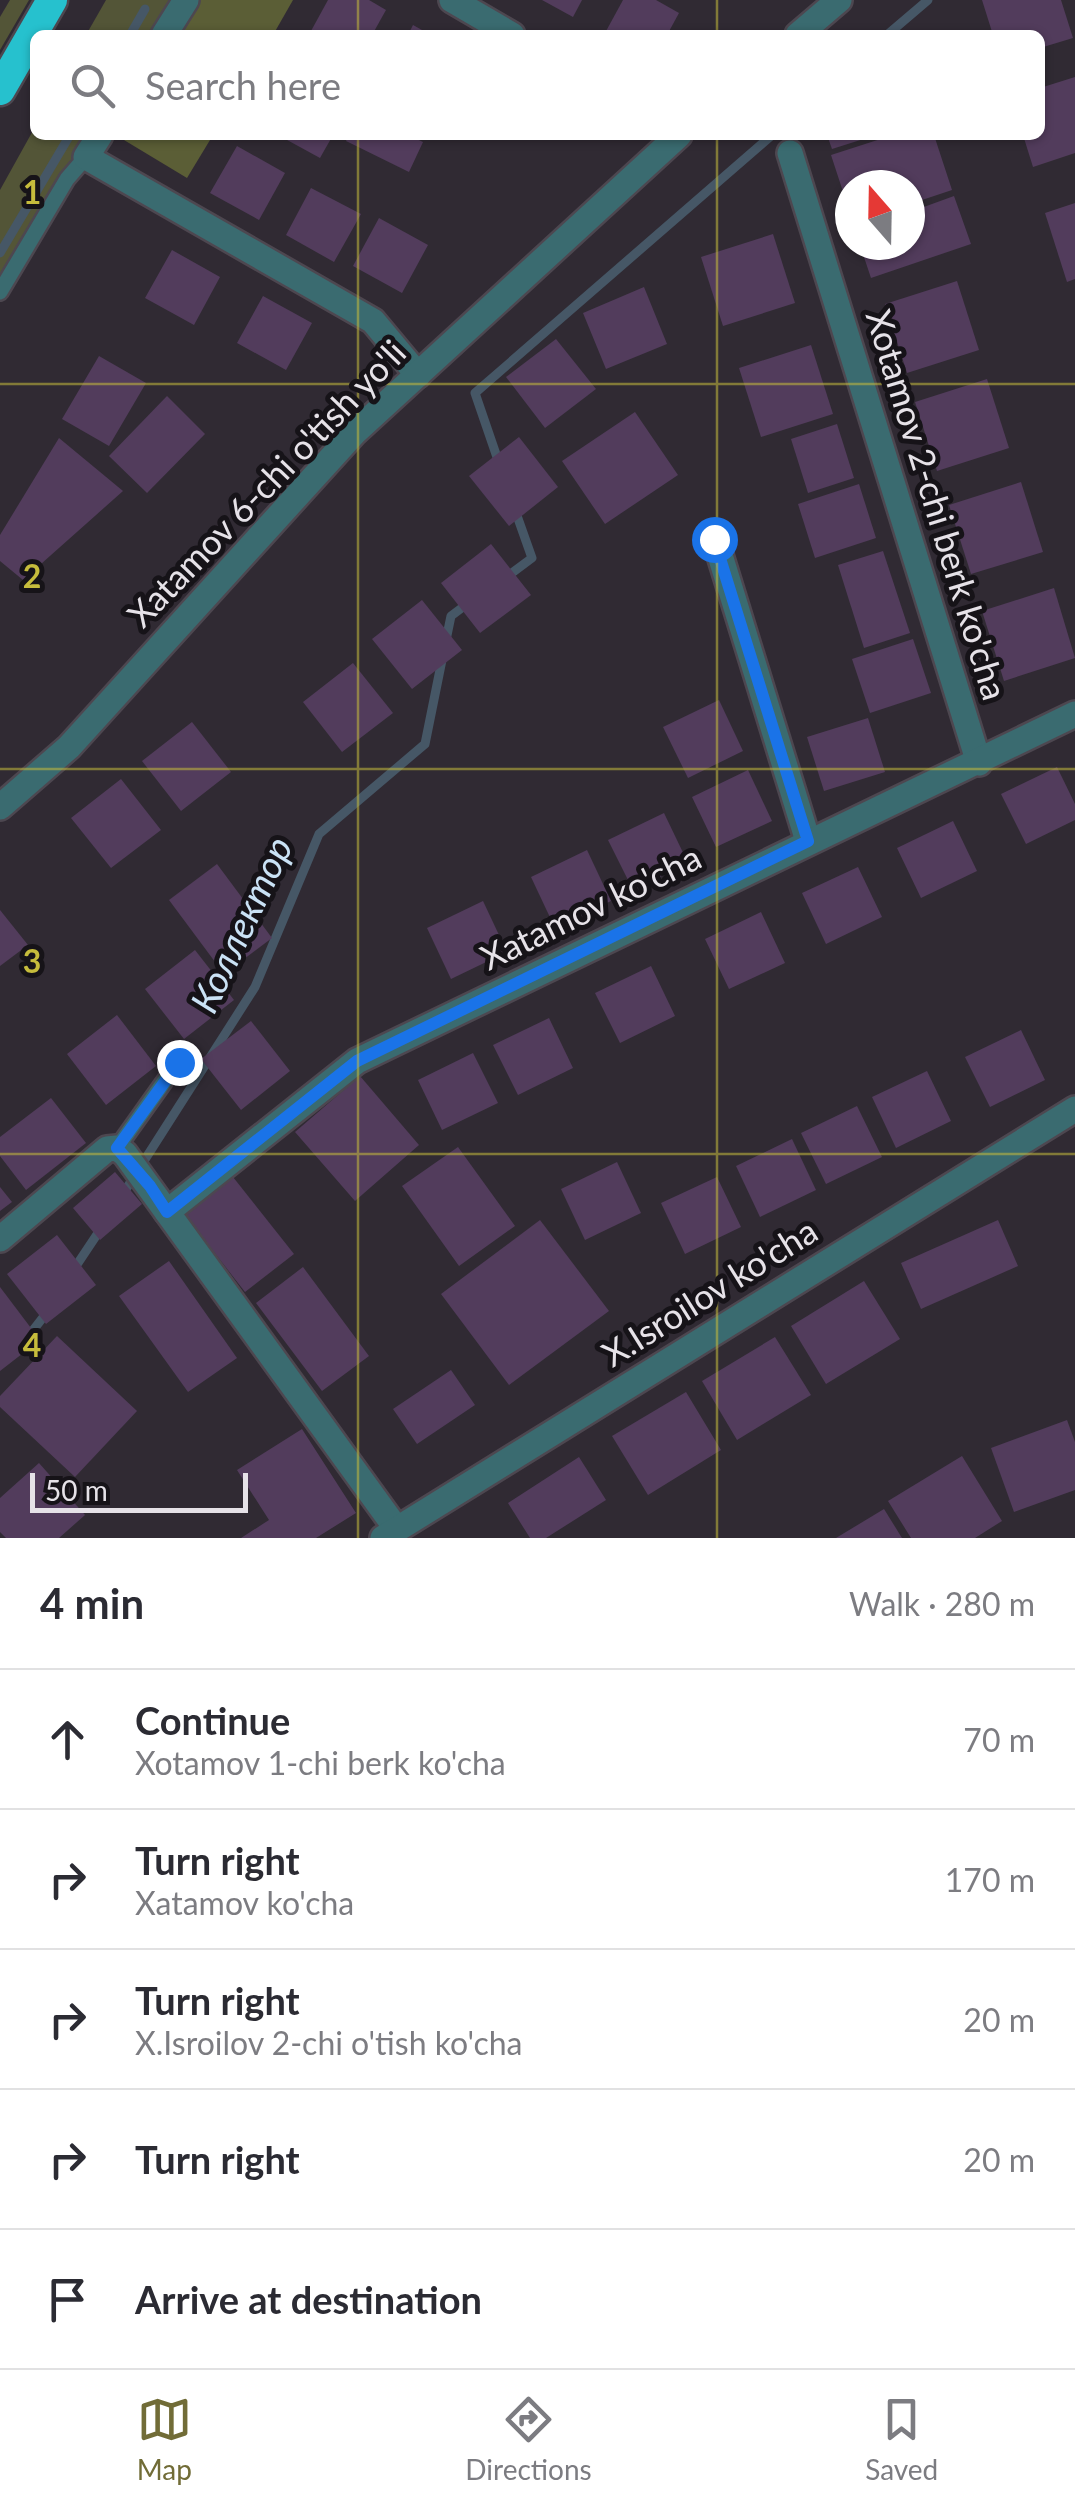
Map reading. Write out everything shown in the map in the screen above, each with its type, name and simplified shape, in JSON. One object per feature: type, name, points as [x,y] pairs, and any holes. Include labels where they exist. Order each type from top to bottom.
[{"type":"highway","points":[[35,30],[52,0]]},
{"type":"highway","points":[[0,90],[30,38]]},
{"type":"street","points":[[167,30],[186,0]]},
{"type":"street","points":[[452,0],[503,30]]},
{"type":"street","points":[[804,30],[839,0]]},
{"type":"street","name":"Xatamov 6-chi o'tish yo'li","points":[[0,807],[68,748],[354,434],[670,140]]},
{"type":"street","points":[[94,146],[372,320],[418,375]]},
{"type":"street","name":"Xotamov 2-chi berk ko'cha","points":[[790,153],[979,763]]},
{"type":"street","points":[[714,539],[808,841]]},
{"type":"street","name":"Xatamov ko'cha","points":[[167,1212],[357,1061],[1075,714]]},
{"type":"street","name":"X.Isroilov ko'cha","points":[[389,1533],[1075,1109]]},
{"type":"street","points":[[0,1239],[107,1150],[125,1156],[150,1186],[389,1533]]},
{"type":"lane","points":[[0,292],[66,178],[94,146]]},
{"type":"lane","points":[[125,1156],[179,1062]]},
{"type":"green space","points":[[10,0],[29,0],[0,50],[0,17]]},
{"type":"green space","points":[[106,0],[174,0],[155,30],[89,30]]},
{"type":"green space","points":[[201,0],[293,0],[276,30],[183,30]]},
{"type":"green space","points":[[30,136],[30,140],[89,140],[0,287],[0,190]]},
{"type":"green space","points":[[124,140],[210,140],[187,178]]},
{"type":"building","points":[[328,0],[369,0],[386,10],[375,30],[312,30]]},
{"type":"building","points":[[542,0],[582,0],[573,17]]},
{"type":"building","points":[[623,0],[656,0],[679,13],[670,30],[607,30]]},
{"type":"building","points":[[982,0],[1061,0],[1073,38],[1045,46],[1045,30],[991,30]]},
{"type":"building","points":[[1075,77],[1075,153],[1033,167],[1025,140],[1045,140],[1045,86]]},
{"type":"building","points":[[287,140],[330,140],[320,158]]},
{"type":"building","points":[[419,140],[423,142],[409,172],[346,141]]},
{"type":"building","points":[[829,140],[860,140],[832,149]]},
{"type":"building","points":[[878,140],[936,140],[952,190],[925,199],[925,170],[836,170],[831,155]]},
{"type":"building","points":[[237,146],[285,173],[259,220],[210,193]]},
{"type":"building","points":[[311,188],[361,214],[334,262],[286,235]]},
{"type":"building","points":[[954,196],[971,244],[925,260],[925,207]]},
{"type":"building","points":[[1075,203],[1075,279],[1067,282],[1045,213]]},
{"type":"building","points":[[379,218],[428,245],[402,293],[353,266]]},
{"type":"building","points":[[773,234],[795,303],[723,326],[701,257]]},
{"type":"building","points":[[172,250],[220,277],[194,325],[145,298]]},
{"type":"building","points":[[865,260],[924,260],[871,278]]},
{"type":"building","points":[[957,281],[979,350],[907,373],[885,304]]},
{"type":"building","points":[[644,287],[667,344],[606,369],[583,313]]},
{"type":"building","points":[[263,296],[312,323],[286,370],[237,343]]},
{"type":"building","points":[[556,339],[596,389],[545,428],[506,377]]},
{"type":"building","points":[[811,345],[833,414],[761,437],[739,368]]},
{"type":"building","points":[[99,356],[146,383],[109,446],[62,419]]},
{"type":"building","points":[[987,379],[1009,448],[937,471],[915,402]]},
{"type":"building","points":[[167,396],[205,434],[147,493],[109,456]]},
{"type":"building","points":[[635,412],[678,475],[605,524],[562,461]]},
{"type":"building","points":[[837,424],[854,478],[808,493],[791,439]]},
{"type":"building","points":[[519,437],[558,487],[509,526],[469,476]]},
{"type":"building","points":[[59,438],[123,491],[23,580],[0,561],[0,535]]},
{"type":"building","points":[[1021,482],[1043,552],[971,574],[949,505]]},
{"type":"building","points":[[859,484],[876,538],[815,558],[798,504]]},
{"type":"building","points":[[491,544],[531,595],[480,633],[441,583]]},
{"type":"building","points":[[883,551],[910,633],[864,648],[838,565]]},
{"type":"building","points":[[1054,588],[1075,658],[1004,681],[982,611]]},
{"type":"building","points":[[422,600],[462,650],[412,689],[372,639]]},
{"type":"building","points":[[913,639],[931,693],[870,713],[852,659]]},
{"type":"building","points":[[353,663],[393,713],[342,752],[303,702]]},
{"type":"building","points":[[719,700],[743,751],[688,778],[663,727]]},
{"type":"building","points":[[868,718],[885,772],[824,791],[807,737]]},
{"type":"building","points":[[192,722],[231,772],[181,811],[142,761]]},
{"type":"building","points":[[1057,767],[1075,804],[1075,820],[1026,844],[1001,794]]},
{"type":"building","points":[[748,770],[772,821],[716,847],[692,797]]},
{"type":"building","points":[[121,779],[161,830],[111,868],[71,818]]},
{"type":"building","points":[[664,813],[688,863],[633,890],[608,840]]},
{"type":"building","points":[[953,821],[977,871],[921,898],[897,848]]},
{"type":"building","points":[[587,850],[611,901],[555,928],[531,877]]},
{"type":"building","points":[[217,864],[272,938],[224,974],[169,900]]},
{"type":"building","points":[[858,867],[882,917],[826,944],[802,893]]},
{"type":"building","points":[[483,901],[507,952],[451,979],[427,928]]},
{"type":"building","points":[[0,910],[28,945],[0,966]]},
{"type":"building","points":[[761,912],[785,963],[729,989],[705,939]]},
{"type":"building","points":[[195,950],[234,1000],[184,1039],[145,989]]},
{"type":"building","points":[[651,966],[675,1016],[620,1043],[595,993]]},
{"type":"building","points":[[117,1015],[156,1066],[106,1105],[67,1054]]},
{"type":"building","points":[[549,1018],[573,1068],[518,1095],[493,1045]]},
{"type":"building","points":[[251,1021],[290,1071],[241,1110],[201,1059]]},
{"type":"building","points":[[1021,1030],[1045,1080],[990,1107],[965,1057]]},
{"type":"building","points":[[473,1053],[498,1103],[442,1130],[418,1080]]},
{"type":"building","points":[[927,1071],[951,1121],[896,1148],[872,1097]]},
{"type":"building","points":[[360,1076],[419,1145],[355,1201],[295,1132]]},
{"type":"building","points":[[51,1098],[86,1143],[26,1190],[0,1156],[0,1137]]},
{"type":"building","points":[[857,1106],[882,1157],[826,1184],[801,1133]]},
{"type":"building","points":[[792,1139],[816,1190],[760,1217],[736,1166]]},
{"type":"building","points":[[458,1147],[515,1226],[459,1266],[402,1186]]},
{"type":"building","points":[[617,1162],[641,1213],[585,1240],[561,1189]]},
{"type":"building","points":[[115,1172],[142,1204],[100,1240],[73,1208]]},
{"type":"building","points":[[233,1177],[294,1254],[245,1292],[185,1215]]},
{"type":"building","points":[[717,1177],[741,1227],[685,1254],[661,1203]]},
{"type":"building","points":[[0,1187],[12,1202],[0,1211]]},
{"type":"building","points":[[540,1220],[609,1311],[509,1385],[441,1294]]},
{"type":"building","points":[[998,1220],[1018,1266],[921,1309],[901,1263]]},
{"type":"building","points":[[57,1235],[96,1285],[46,1324],[7,1274]]},
{"type":"building","points":[[169,1261],[237,1358],[188,1392],[119,1296]]},
{"type":"building","points":[[303,1267],[369,1356],[322,1391],[256,1303]]},
{"type":"building","points":[[864,1281],[900,1339],[826,1384],[791,1326]]},
{"type":"building","points":[[0,1287],[40,1340],[0,1371]]},
{"type":"building","points":[[57,1336],[137,1411],[75,1477],[0,1407],[0,1396]]},
{"type":"building","points":[[775,1337],[811,1395],[737,1440],[702,1381]]},
{"type":"building","points":[[451,1370],[475,1405],[417,1444],[393,1409]]},
{"type":"building","points":[[686,1392],[721,1450],[648,1495],[612,1436]]},
{"type":"building","points":[[1067,1420],[1075,1442],[1075,1490],[1014,1512],[991,1448]]},
{"type":"building","points":[[302,1429],[356,1513],[316,1538],[241,1538],[269,1520],[237,1470]]},
{"type":"building","points":[[962,1456],[1002,1521],[975,1538],[911,1538],[888,1501]]},
{"type":"building","points":[[579,1457],[606,1500],[546,1538],[530,1538],[508,1503]]},
{"type":"building","points":[[39,1463],[85,1515],[59,1538],[6,1538],[0,1532],[0,1498]]},
{"type":"building","points":[[884,1509],[902,1538],[836,1538]]},
{"type":"waterway","name":"Коллектор","points":[[893,30],[928,0]]},
{"type":"waterway","points":[[133,30],[145,9]]},
{"type":"waterway","points":[[0,253],[67,140]]},
{"type":"waterway","name":"Коллектор","points":[[499,463],[475,393],[766,140]]},
{"type":"waterway","name":"Коллектор","points":[[505,578],[532,558],[515,510]]},
{"type":"waterway","name":"Коллектор","points":[[446,640],[451,616],[467,604]]},
{"type":"waterway","name":"Коллектор","points":[[121,1197],[255,987],[319,834],[425,744],[443,655]]},
{"type":"waterway","name":"Коллектор","points":[[72,1272],[102,1227]]},
{"type":"waterway","name":"Коллектор","points":[[27,1338],[48,1311]]},
{"type":"route","points":[[179,1062],[117,1148],[167,1212],[357,1061],[808,841],[714,539]]}]
